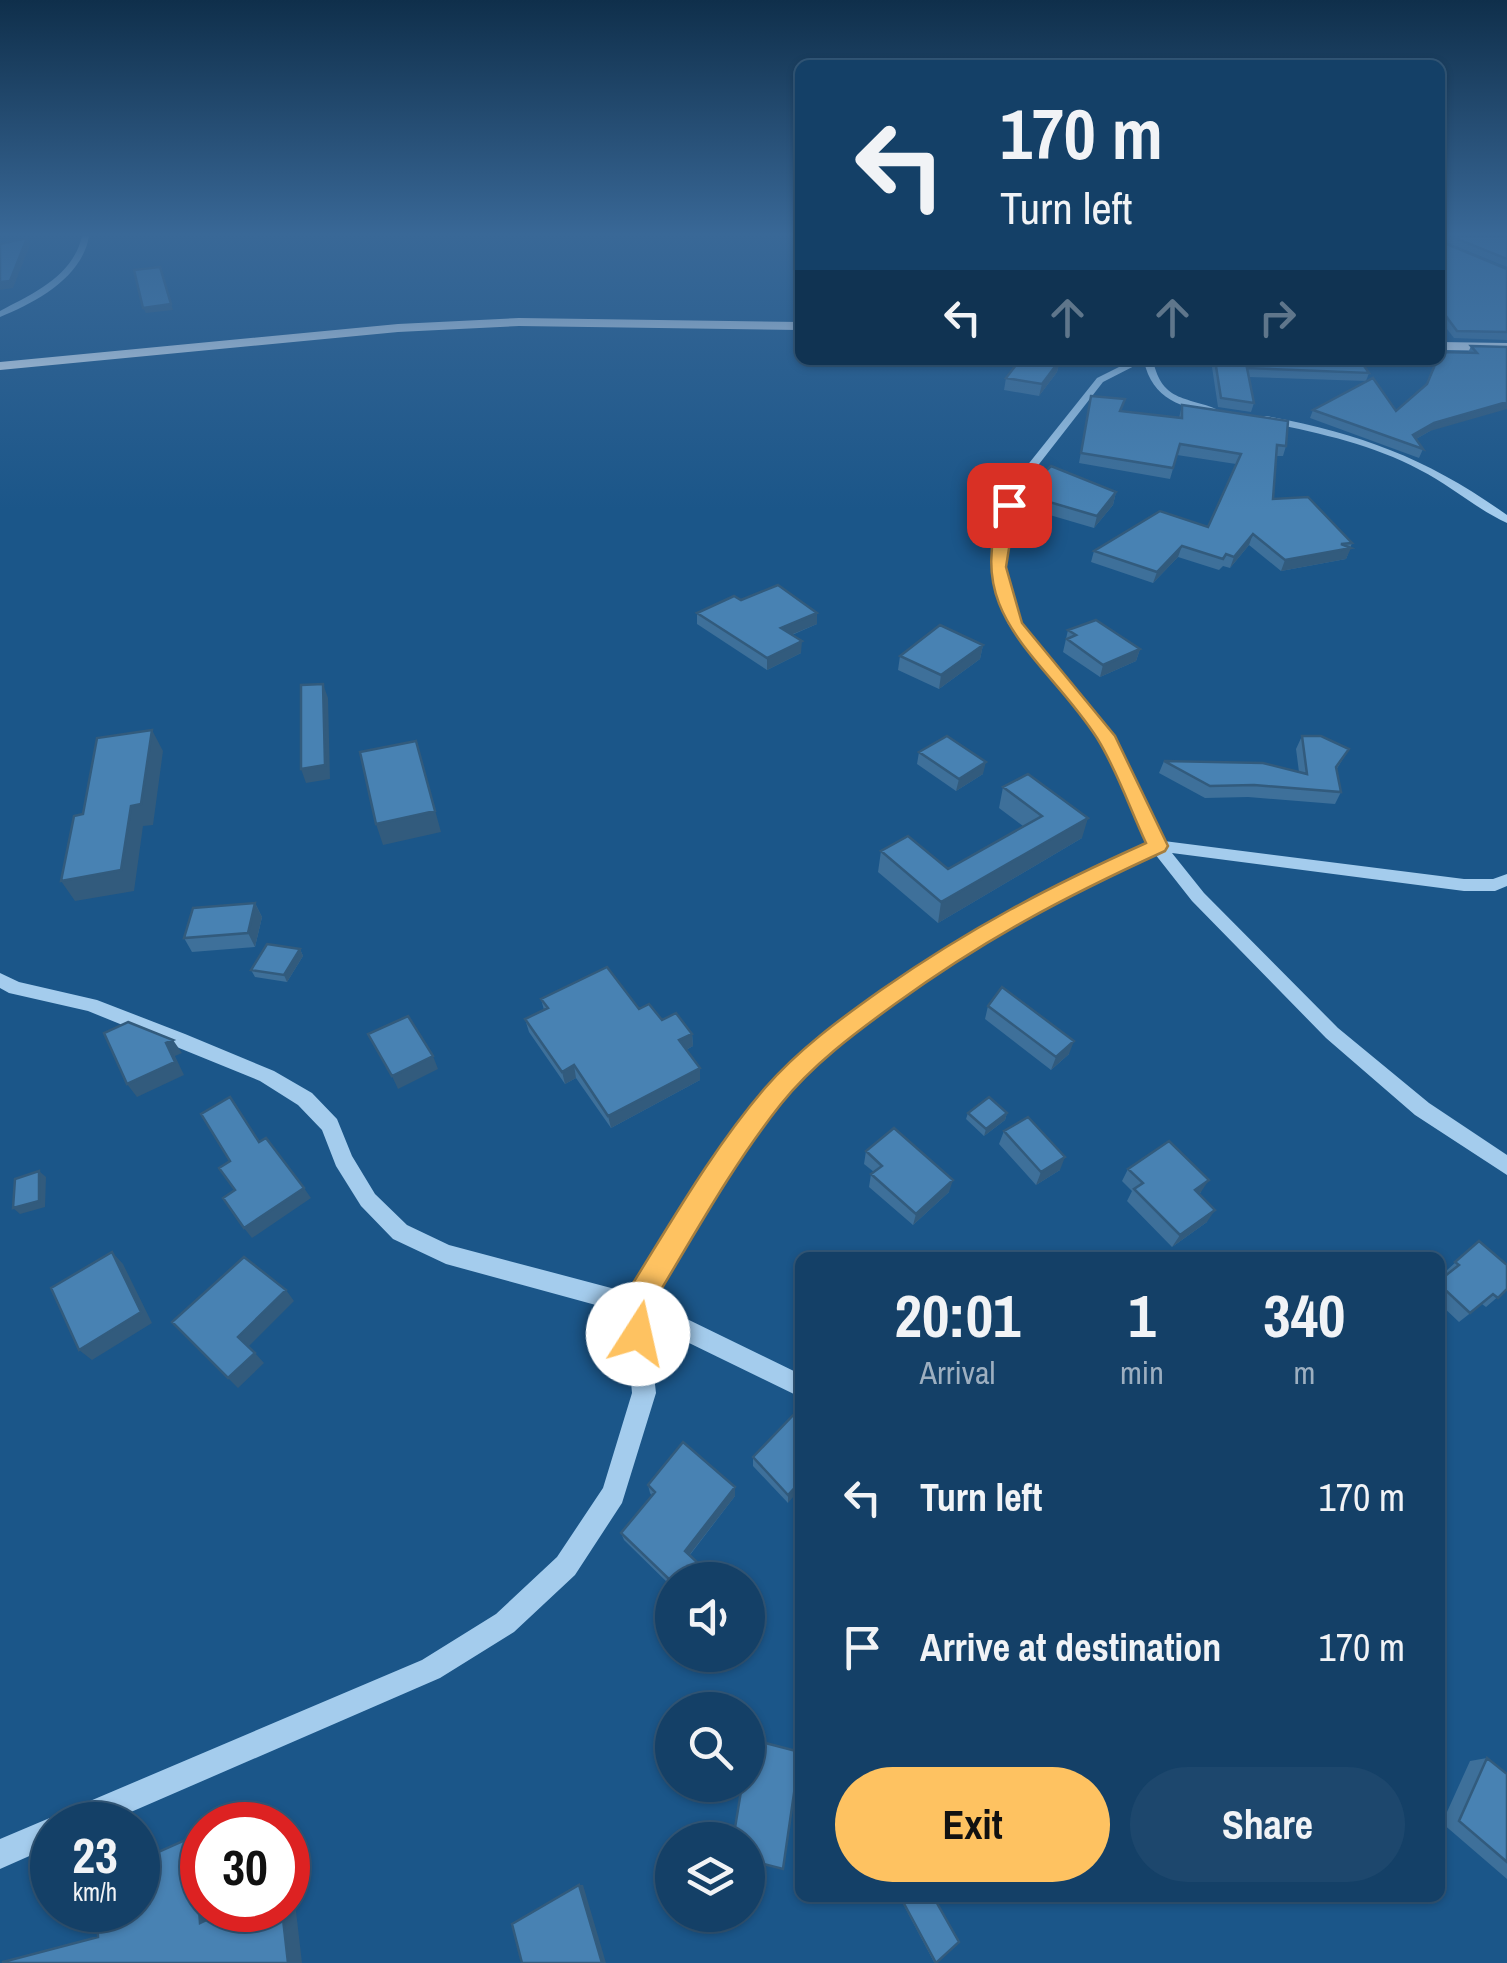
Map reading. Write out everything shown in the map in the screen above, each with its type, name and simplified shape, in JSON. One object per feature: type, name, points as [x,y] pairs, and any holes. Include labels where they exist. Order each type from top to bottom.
[{"type":"main road","points":[[0,366],[406,328]]},
{"type":"main road","points":[[1445,346],[1507,347]]},
{"type":"street","points":[[1133,365],[1100,380],[1031,467],[1009,505],[998,567],[1014,624],[1106,736],[1158,846],[1256,960],[1332,1033],[1422,1108],[1507,1166]]},
{"type":"street","points":[[1146,365],[1156,389],[1170,398],[1234,414]]},
{"type":"street","points":[[1253,416],[1350,436],[1408,457],[1457,484],[1507,520]]},
{"type":"street","points":[[121,1802],[432,1669],[505,1623],[566,1566],[613,1494],[644,1393],[635,1306],[724,1162],[775,1094],[846,1027],[964,944],[1054,893],[1158,846],[1464,885],[1495,886],[1507,880]]},
{"type":"street","points":[[5,987],[91,1006],[162,1032],[266,1076],[306,1099],[330,1125],[343,1160],[368,1200],[400,1232],[446,1254],[635,1306],[795,1384]]},
{"type":"street","points":[[0,1854],[30,1841]]},
{"type":"building","points":[[1454,328],[1507,328],[1507,332],[1457,331]]},
{"type":"building","points":[[1471,346],[1507,347],[1507,402],[1434,423],[1413,435],[1423,449],[1313,410],[1373,378],[1396,411],[1427,384],[1435,365],[1445,365],[1445,352],[1477,353]]},
{"type":"building","points":[[1016,365],[1056,365],[1042,384],[1006,378]]},
{"type":"building","points":[[1216,365],[1363,365],[1369,373],[1247,368],[1254,403],[1221,398]]},
{"type":"building","points":[[1091,396],[1125,399],[1120,411],[1182,418],[1182,405],[1288,421],[1286,446],[1277,445],[1273,499],[1308,497],[1352,543],[1341,544],[1351,548],[1285,560],[1253,534],[1234,557],[1226,554],[1223,559],[1182,546],[1157,572],[1094,551],[1160,511],[1208,527],[1241,454],[1180,444],[1173,468],[1081,453]]},
{"type":"building","points":[[1051,466],[1116,492],[1097,516],[1022,494]]},
{"type":"building","points":[[778,585],[817,613],[781,628],[802,641],[767,658],[697,613],[734,596],[741,600]]},
{"type":"building","points":[[1096,620],[1140,649],[1103,665],[1067,639],[1076,635],[1068,630]]},
{"type":"building","points":[[940,625],[983,645],[941,675],[900,656]]},
{"type":"building","points":[[323,684],[325,765],[301,769],[301,685]]},
{"type":"building","points":[[152,730],[141,804],[131,806],[121,870],[61,881],[74,816],[83,814],[97,738]]},
{"type":"building","points":[[947,736],[986,762],[959,779],[919,752]]},
{"type":"building","points":[[1302,736],[1321,736],[1349,749],[1336,767],[1341,792],[1254,785],[1210,786],[1164,761],[1263,763],[1307,774]]},
{"type":"building","points":[[416,741],[435,811],[376,824],[360,752]]},
{"type":"building","points":[[1028,774],[1088,818],[941,902],[881,851],[908,836],[948,869],[1042,816],[1003,787]]},
{"type":"building","points":[[255,903],[248,933],[184,938],[193,908]]},
{"type":"building","points":[[267,944],[300,949],[284,975],[251,970]]},
{"type":"building","points":[[607,967],[639,1009],[649,1004],[662,1020],[676,1013],[692,1034],[679,1040],[700,1068],[608,1116],[574,1065],[562,1072],[525,1019],[548,1008],[541,999]]},
{"type":"building","points":[[1002,987],[1074,1041],[1056,1057],[988,1006]]},
{"type":"building","points":[[408,1016],[433,1056],[392,1076],[368,1034]]},
{"type":"building","points":[[128,1022],[173,1040],[166,1043],[175,1062],[127,1084],[104,1033]]},
{"type":"building","points":[[230,1097],[259,1142],[266,1138],[304,1188],[244,1228],[223,1198],[235,1190],[219,1168],[230,1161],[201,1114]]},
{"type":"building","points":[[989,1097],[1007,1113],[986,1129],[968,1113]]},
{"type":"building","points":[[1028,1117],[1065,1157],[1041,1172],[1004,1131]]},
{"type":"building","points":[[894,1128],[953,1180],[916,1214],[871,1174],[882,1166],[866,1151]]},
{"type":"building","points":[[1169,1141],[1209,1180],[1195,1190],[1215,1210],[1180,1235],[1134,1189],[1143,1183],[1128,1169]]},
{"type":"building","points":[[39,1171],[39,1201],[13,1208],[15,1179]]},
{"type":"building","points":[[1479,1241],[1507,1265],[1507,1289],[1498,1298],[1493,1294],[1470,1313],[1445,1290],[1445,1276],[1459,1265],[1455,1262]]},
{"type":"building","points":[[112,1252],[141,1312],[79,1350],[51,1288]]},
{"type":"building","points":[[244,1257],[286,1290],[238,1337],[255,1353],[228,1378],[172,1322]]},
{"type":"building","points":[[795,1413],[795,1487],[788,1495],[753,1457]]},
{"type":"building","points":[[683,1442],[735,1487],[685,1551],[697,1562],[655,1562],[655,1566],[621,1533],[655,1492],[648,1485]]},
{"type":"building","points":[[765,1743],[795,1751],[795,1786],[783,1869],[765,1864],[765,1822],[736,1822],[739,1802],[765,1802]]},
{"type":"building","points":[[1487,1758],[1507,1774],[1507,1862],[1459,1821]]},
{"type":"building","points":[[180,1842],[180,1932],[284,1932],[288,1963],[3,1963],[98,1937],[98,1932],[160,1932],[160,1851]]},
{"type":"building","points":[[579,1885],[602,1963],[522,1963],[512,1924]]},
{"type":"building","points":[[903,1902],[936,1902],[959,1942],[936,1963]]},
{"type":"route","points":[[638,1334],[635,1306],[724,1162],[775,1094],[846,1027],[964,944],[1054,893],[1158,846],[1106,736],[1014,624],[998,567],[1009,505]]}]
